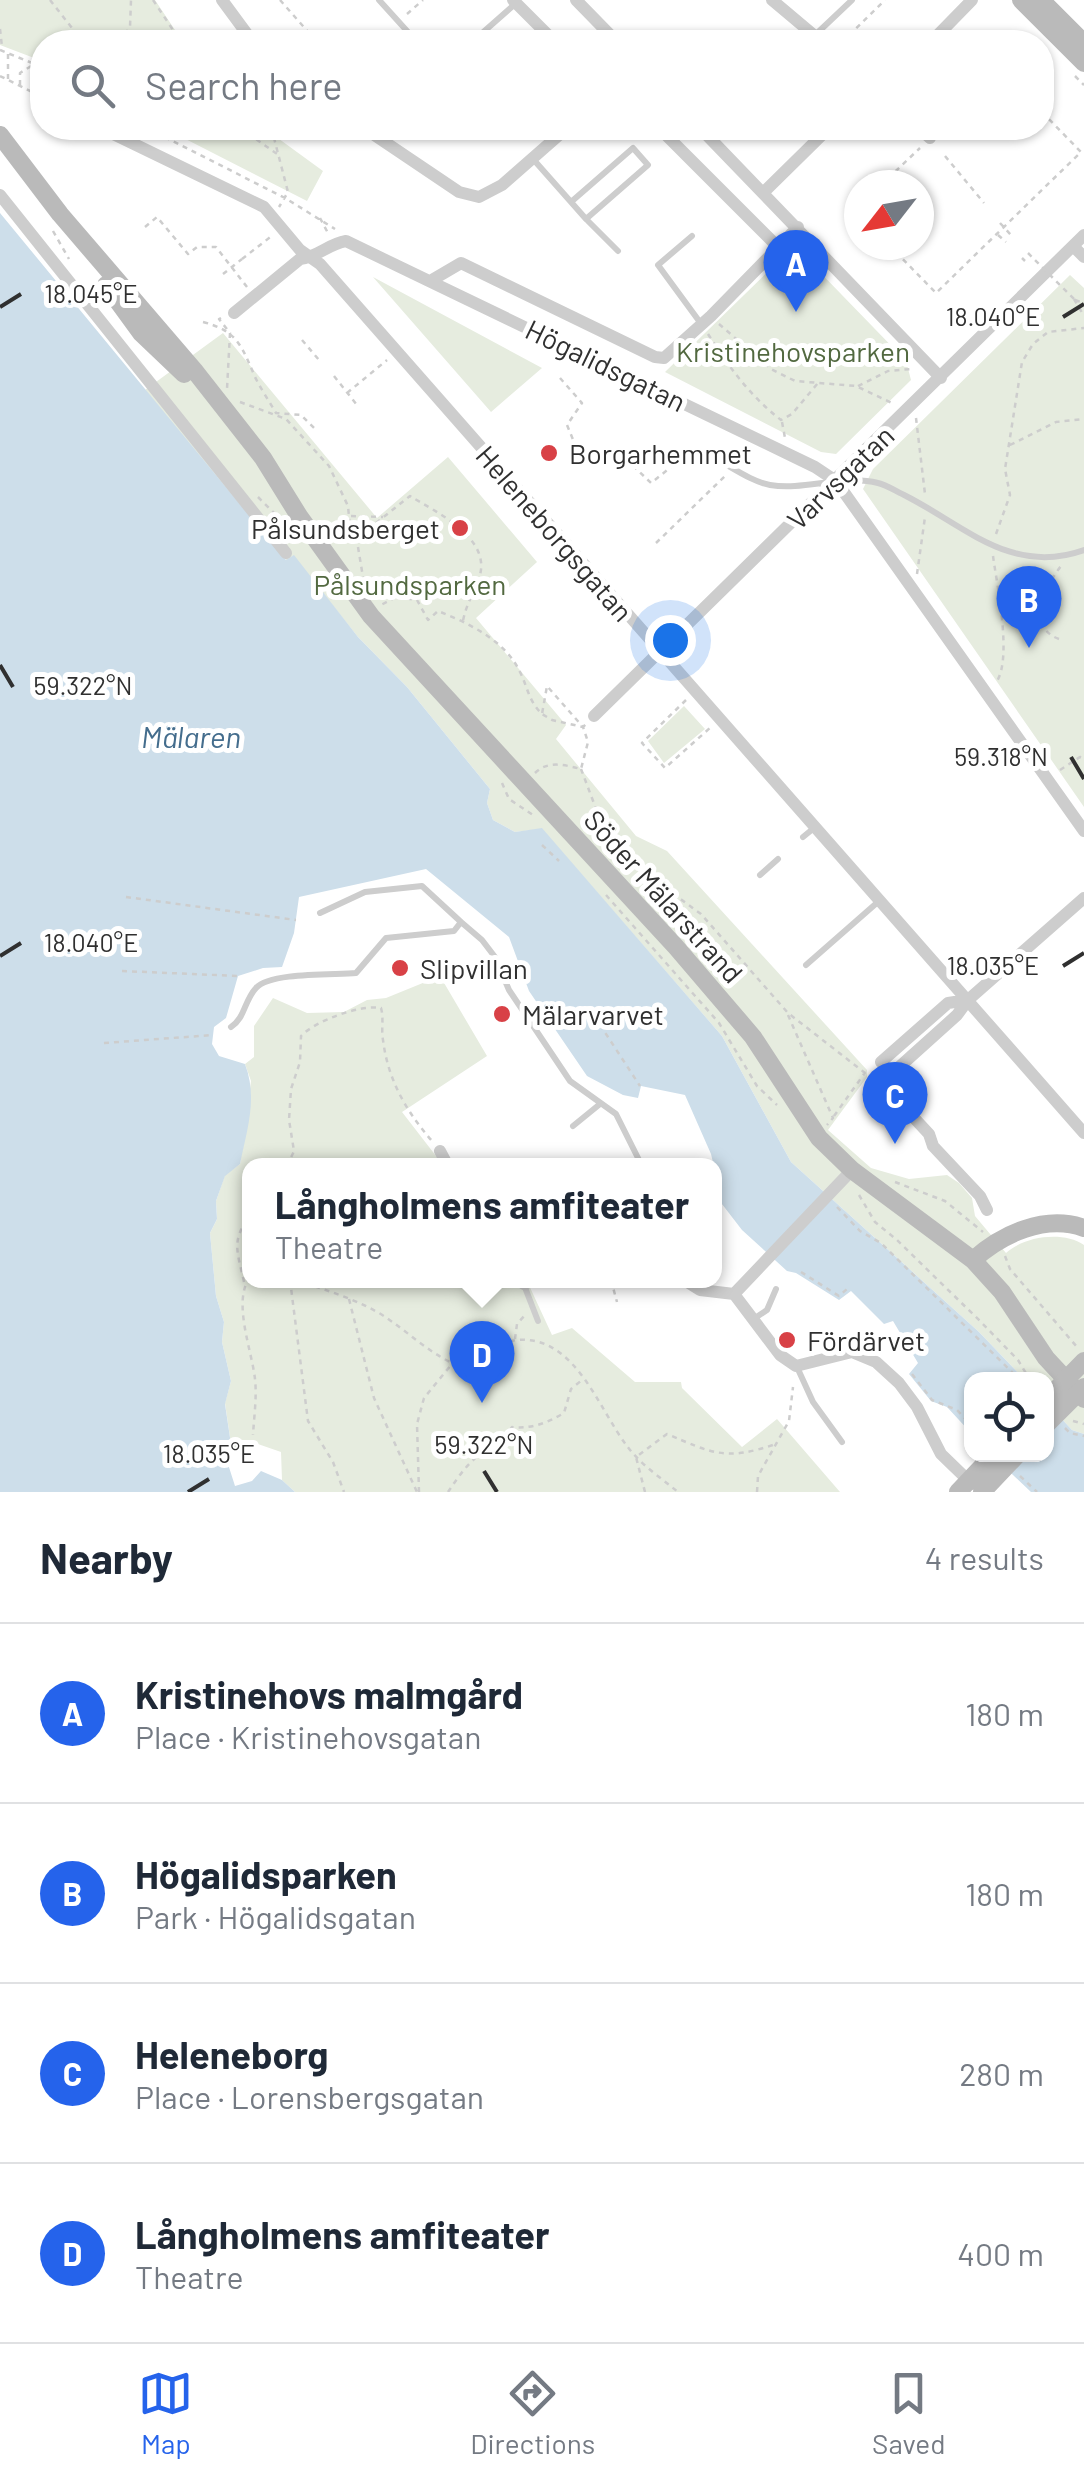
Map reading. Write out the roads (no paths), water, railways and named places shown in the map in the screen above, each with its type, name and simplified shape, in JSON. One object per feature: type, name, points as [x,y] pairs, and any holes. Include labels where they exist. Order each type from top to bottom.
[{"type":"street","points":[[222,0],[244,30]]},
{"type":"street","points":[[576,0],[605,30]]},
{"type":"street","points":[[772,0],[807,30]]},
{"type":"street","points":[[943,30],[972,0]]},
{"type":"street","points":[[1021,0],[1051,30]]},
{"type":"street","points":[[1041,0],[1084,43]]},
{"type":"street","points":[[515,1],[544,30]]},
{"type":"street","points":[[1054,33],[1084,63]]},
{"type":"street","name":"Söder Mälarstrand","points":[[0,136],[60,214],[74,244],[137,307],[158,350],[230,404],[299,516],[371,616],[522,783],[597,858],[752,1037],[845,1178],[973,1260],[1002,1292],[1046,1358],[1084,1400]]},
{"type":"street","name":"Heleneborgsgatan","points":[[126,140],[264,207],[1084,1133]]},
{"type":"street","points":[[382,140],[458,192],[479,197],[491,193],[553,140]]},
{"type":"street","points":[[671,140],[778,247]]},
{"type":"street","points":[[712,140],[941,378]]},
{"type":"street","points":[[764,192],[817,140]]},
{"type":"street","points":[[0,194],[286,553]]},
{"type":"street","points":[[432,280],[461,263],[664,358],[798,227]]},
{"type":"street","name":"Högalidsgatan","points":[[313,258],[334,243],[346,240],[803,461],[836,481],[1084,830]]},
{"type":"street","points":[[1079,241],[1084,257]]},
{"type":"street","name":"Varvsgatan","points":[[594,716],[1079,241]]},
{"type":"street","points":[[234,313],[300,259],[313,258]]},
{"type":"street","points":[[987,1210],[980,1196],[933,1146],[929,1134],[889,1091],[881,1071],[957,1015],[968,1000],[1084,898]]},
{"type":"street","points":[[440,1151],[444,1158]]},
{"type":"street","points":[[734,1294],[845,1178]]},
{"type":"street","points":[[973,1260],[1008,1235],[1040,1226],[1065,1224],[1084,1228]]},
{"type":"street","points":[[717,1288],[734,1294],[780,1355],[796,1366],[852,1352],[876,1362],[899,1383],[941,1454],[973,1491]]},
{"type":"street","points":[[1054,1391],[1084,1358]]},
{"type":"street","points":[[1054,1418],[1084,1387]]},
{"type":"street","points":[[973,1491],[989,1462]]},
{"type":"street","points":[[973,1491],[1008,1462]]},
{"type":"lane","points":[[826,30],[852,0]]},
{"type":"lane","points":[[381,1],[406,30]]},
{"type":"lane","points":[[485,30],[515,1]]},
{"type":"lane","points":[[571,202],[632,148],[648,165],[586,219]]},
{"type":"lane","points":[[532,158],[618,250]]},
{"type":"lane","points":[[692,236],[658,265],[706,320]]},
{"type":"lane","points":[[714,458],[768,485],[878,483],[926,506],[991,547],[1024,555],[1084,550]]},
{"type":"lane","points":[[804,837],[815,827]]},
{"type":"lane","points":[[760,875],[778,859]]},
{"type":"lane","points":[[320,913],[364,892],[422,886],[482,940],[509,990],[570,1081],[616,1114],[638,1158]]},
{"type":"lane","points":[[806,964],[880,900]]},
{"type":"lane","points":[[231,1027],[240,1021],[258,984],[275,979],[356,973],[386,938],[454,931],[461,922]]},
{"type":"lane","points":[[573,1126],[600,1104]]},
{"type":"lane","points":[[526,1288],[538,1321]]},
{"type":"lane","points":[[751,1320],[767,1310],[776,1289]]},
{"type":"lane","points":[[796,1366],[813,1402],[842,1442]]},
{"type":"water","name":"Mälaren","points":[[0,213],[286,560],[294,555],[358,637],[407,687],[490,789],[487,803],[493,820],[515,832],[542,828],[722,1036],[791,1162],[979,1332],[1017,1372],[964,1372],[964,1425],[947,1407],[931,1401],[909,1374],[918,1363],[893,1321],[884,1324],[851,1291],[839,1300],[787,1271],[742,1230],[722,1204],[722,1158],[712,1158],[685,1095],[641,1086],[638,1098],[623,1095],[587,1076],[529,991],[509,937],[426,869],[299,897],[294,933],[282,967],[238,976],[226,1018],[214,1027],[212,1044],[219,1056],[245,1064],[251,1089],[240,1164],[225,1176],[216,1201],[217,1219],[210,1233],[216,1296],[224,1322],[222,1342],[231,1381],[225,1404],[232,1451],[227,1461],[235,1486],[252,1481],[261,1471],[282,1480],[295,1492],[0,1492]]},
{"type":"water","points":[[1054,1411],[1072,1430],[1084,1434],[1084,1492],[1031,1492],[999,1462],[1054,1462]]},
{"type":"place","name":"Kristinehovs malmgård","points":[[796,312]]},
{"type":"place","name":"Borgarhemmet","points":[[549,453]]},
{"type":"place","name":"Pålsundsberget","points":[[460,528]]},
{"type":"place","name":"Högalidsparken","points":[[1029,648]]},
{"type":"place","name":"Slipvillan","points":[[400,968]]},
{"type":"place","name":"Mälarvarvet","points":[[502,1014]]},
{"type":"place","name":"Heleneborg","points":[[895,1144]]},
{"type":"place","name":"Fördärvet","points":[[787,1340]]},
{"type":"place","name":"Långholmens amfiteater","points":[[482,1403]]},
{"type":"park label","name":"Kristinehovsparken","points":[[793,351]]},
{"type":"park label","name":"Pålsundsparken","points":[[410,584]]}]
